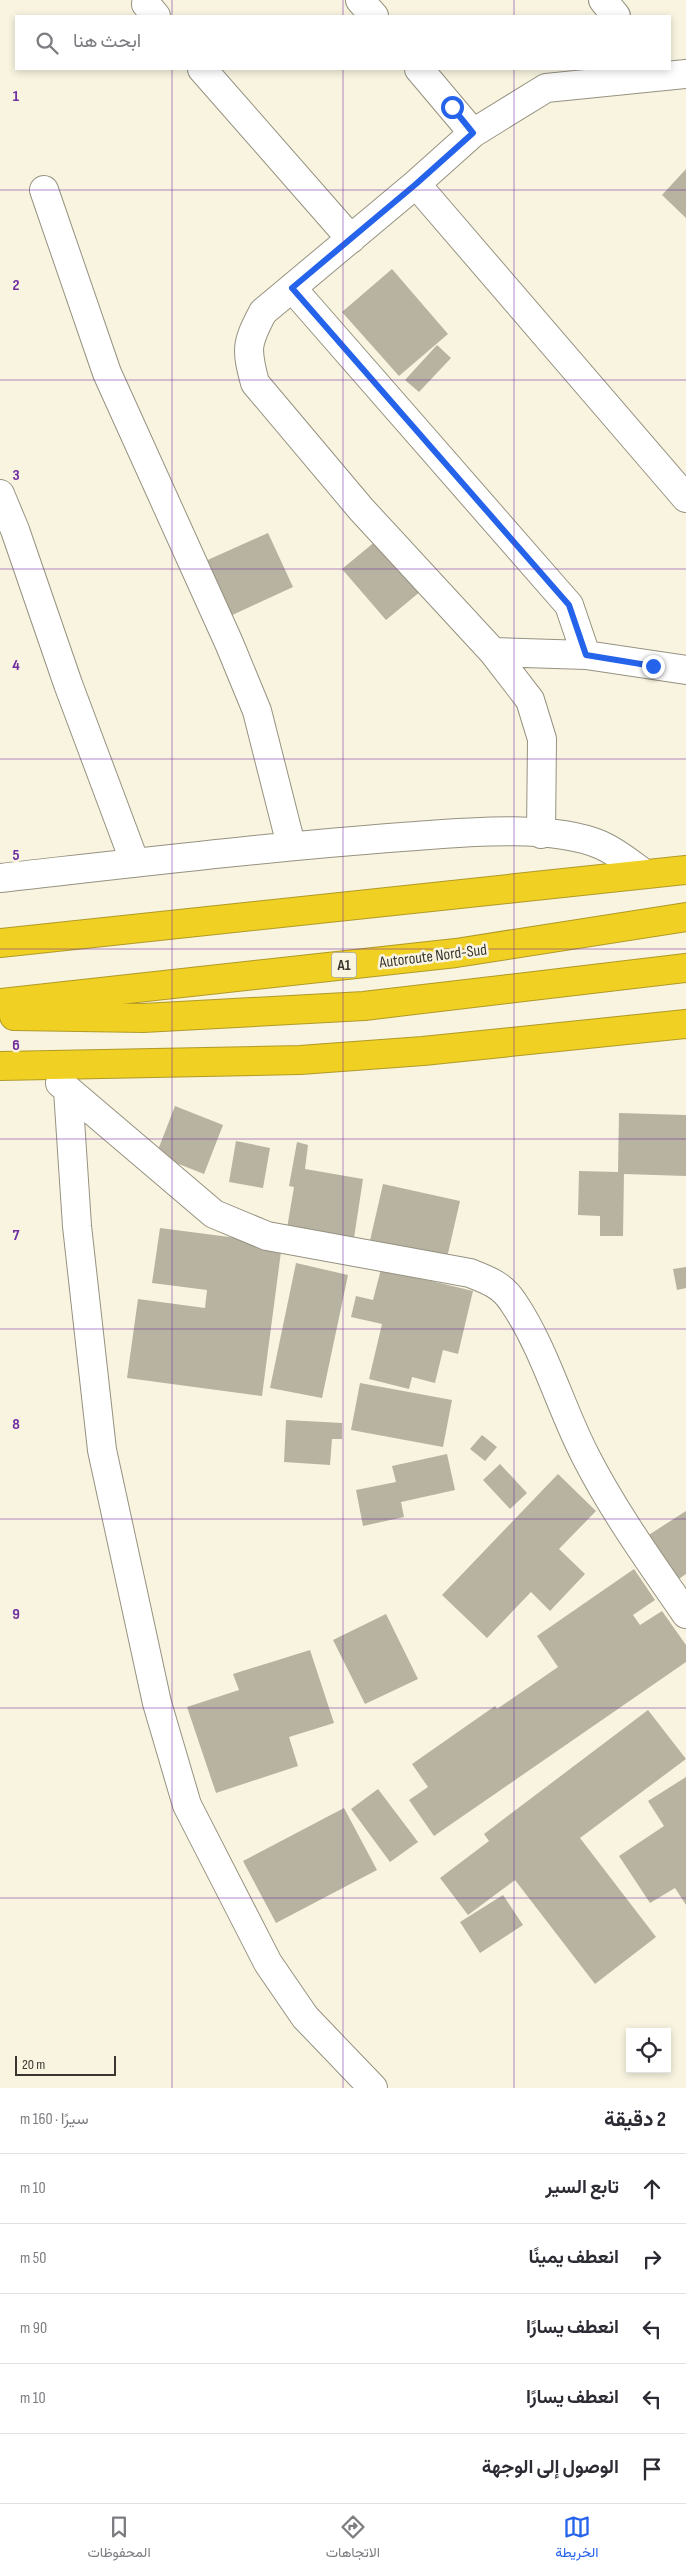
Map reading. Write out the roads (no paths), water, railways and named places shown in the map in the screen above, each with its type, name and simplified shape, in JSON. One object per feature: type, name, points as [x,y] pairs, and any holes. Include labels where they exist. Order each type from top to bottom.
[{"type":"highway","points":[[0,943],[686,870]]},
{"type":"highway","name":"Autoroute Nord-Sud","points":[[0,1003],[456,953],[686,917]]},
{"type":"highway","points":[[0,1016],[143,1018],[364,1006],[686,968]]},
{"type":"highway","points":[[0,1066],[300,1060],[423,1051],[686,1024]]},
{"type":"street","points":[[360,0],[373,15]]},
{"type":"street","points":[[603,0],[615,15]]},
{"type":"street","points":[[203,70],[351,239]]},
{"type":"street","points":[[420,70],[473,133]]},
{"type":"street","points":[[541,834],[542,739],[530,700],[493,652],[361,509],[255,383],[248,357],[249,337],[263,312],[416,184],[473,133],[546,88],[668,73]]},
{"type":"street","points":[[416,184],[686,498]]},
{"type":"street","points":[[44,190],[107,373],[225,634],[257,711],[291,845]]},
{"type":"street","points":[[292,288],[569,605],[586,655]]},
{"type":"street","points":[[0,494],[15,530],[68,684],[135,863]]},
{"type":"street","points":[[493,652],[586,655],[686,670]]},
{"type":"street","points":[[0,878],[291,845],[482,832],[541,834],[573,838],[601,845],[645,874]]},
{"type":"street","points":[[38,1064],[214,1214],[267,1236],[470,1272],[496,1283],[513,1302],[534,1342],[585,1457],[630,1533],[686,1614]]},
{"type":"street","points":[[68,1090],[77,1226],[102,1450],[157,1703],[187,1805],[268,1963],[305,2017],[373,2088]]}]
